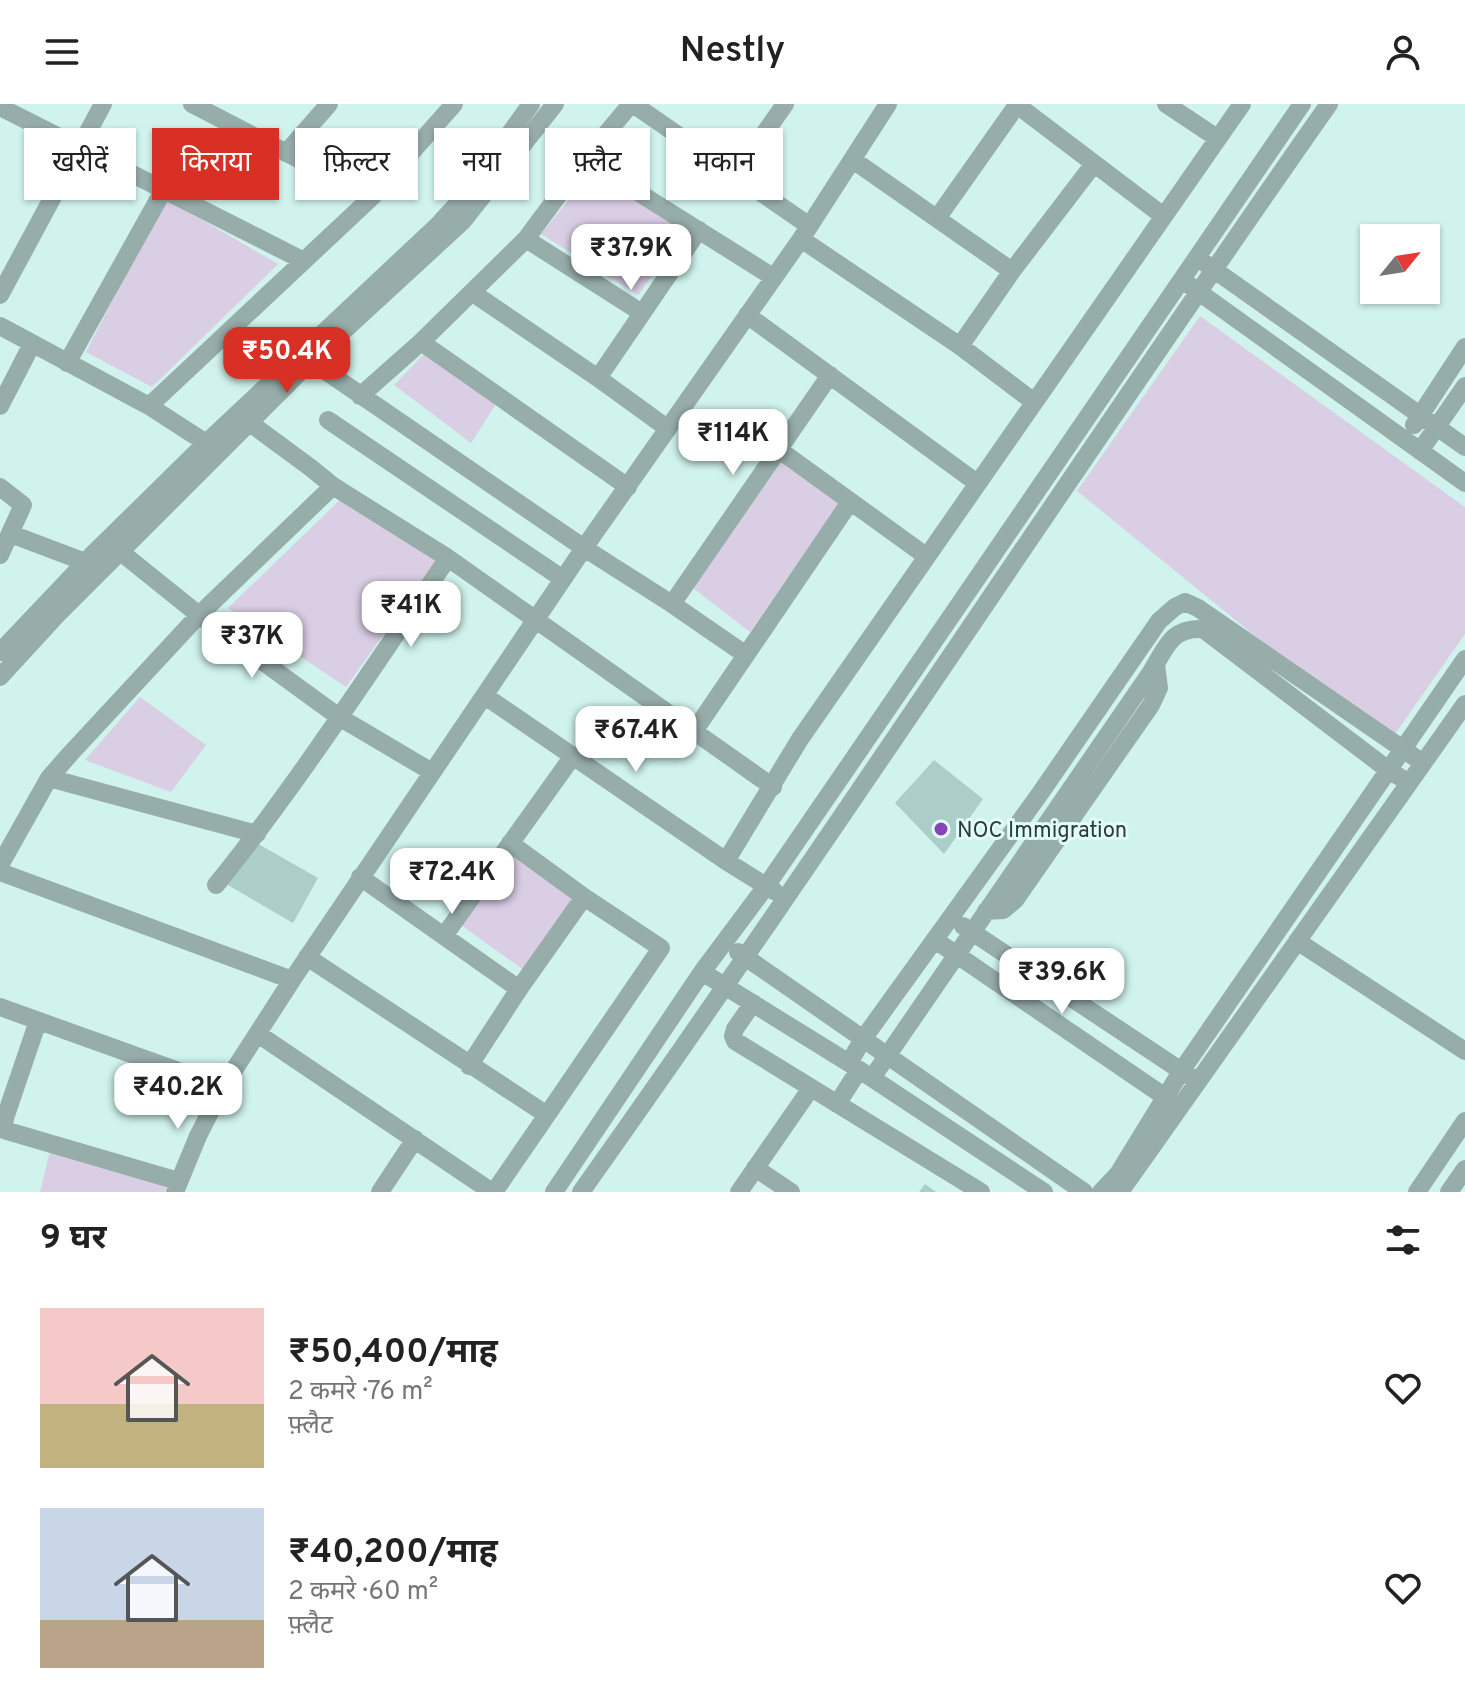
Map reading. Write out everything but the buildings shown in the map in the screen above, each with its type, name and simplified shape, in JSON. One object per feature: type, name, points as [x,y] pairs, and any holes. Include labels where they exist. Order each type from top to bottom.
[{"type":"street","points":[[90,128],[103,104]]},
{"type":"street","points":[[192,104],[295,158]]},
{"type":"street","points":[[286,153],[329,104]]},
{"type":"street","points":[[418,145],[454,104]]},
{"type":"street","points":[[0,677],[114,547],[438,225],[466,194],[531,104]]},
{"type":"street","points":[[213,447],[250,423],[311,361],[463,221],[555,104]]},
{"type":"street","points":[[611,128],[632,104],[668,128]]},
{"type":"street","points":[[768,128],[785,104]]},
{"type":"street","points":[[38,1021],[5,1118],[4,1130],[176,1187],[223,1087],[307,957],[584,548],[804,232],[888,104]]},
{"type":"street","points":[[938,217],[1017,104],[1162,215]]},
{"type":"street","points":[[1166,104],[1217,138]]},
{"type":"street","points":[[726,861],[800,739],[1242,104]]},
{"type":"street","points":[[554,1192],[702,972],[767,885],[1302,104]]},
{"type":"street","points":[[581,1192],[727,987],[1329,104]]},
{"type":"street","points":[[0,107],[41,128]]},
{"type":"street","points":[[853,160],[1012,271]]},
{"type":"street","points":[[960,346],[1012,271],[1093,165]]},
{"type":"street","points":[[650,199],[773,277]]},
{"type":"street","points":[[0,295],[51,200]]},
{"type":"street","points":[[67,363],[158,200]]},
{"type":"street","points":[[181,200],[304,261]]},
{"type":"street","points":[[149,406],[369,200]]},
{"type":"street","points":[[360,396],[473,293],[526,239],[555,200]]},
{"type":"street","points":[[766,200],[804,232],[1034,402]]},
{"type":"street","points":[[598,378],[699,230]]},
{"type":"street","points":[[526,239],[642,313]]},
{"type":"street","points":[[1196,257],[1465,447]]},
{"type":"street","points":[[1180,278],[1465,483]]},
{"type":"street","points":[[473,293],[667,428]]},
{"type":"street","points":[[1264,339],[1276,313]]},
{"type":"street","points":[[747,315],[977,483]]},
{"type":"street","points":[[0,326],[149,406],[213,447]]},
{"type":"street","points":[[421,342],[628,487]]},
{"type":"street","points":[[0,406],[32,344]]},
{"type":"street","points":[[1412,445],[1419,417],[1465,347]]},
{"type":"street","points":[[311,361],[746,655]]},
{"type":"street","points":[[672,604],[830,375]]},
{"type":"street","points":[[1412,445],[1437,426],[1465,386]]},
{"type":"street","points":[[328,420],[563,579]]},
{"type":"street","points":[[250,423],[333,486],[448,558],[773,787]]},
{"type":"street","points":[[778,449],[926,556]]},
{"type":"street","points":[[0,865],[49,778],[199,615],[333,486]]},
{"type":"street","points":[[0,487],[23,505],[0,555]]},
{"type":"street","points":[[695,730],[850,502]]},
{"type":"street","points":[[11,534],[85,562]]},
{"type":"street","points":[[0,652],[85,562],[114,547]]},
{"type":"street","points":[[114,547],[199,615],[339,717],[432,772]]},
{"type":"street","points":[[216,885],[257,834],[448,558]]},
{"type":"street","points":[[1186,602],[1186,628]]},
{"type":"street","points":[[1186,602],[1423,763]]},
{"type":"street","points":[[860,1070],[863,1039],[1159,621],[1186,602]]},
{"type":"street","points":[[837,1104],[860,1070],[886,1055],[1173,636],[1186,628],[1203,629],[1409,783]]},
{"type":"street","points":[[1120,1192],[1173,1102],[1182,1070],[1465,659]]},
{"type":"street","points":[[485,696],[785,899]]},
{"type":"street","points":[[1101,1192],[1173,1102],[1198,1082],[1465,704]]},
{"type":"street","points":[[444,936],[573,756]]},
{"type":"street","points":[[49,778],[257,834]]},
{"type":"street","points":[[258,1034],[493,1192],[661,948],[510,843]]},
{"type":"street","points":[[0,872],[292,980]]},
{"type":"street","points":[[360,877],[519,989]]},
{"type":"street","points":[[469,1066],[584,897]]},
{"type":"street","points":[[952,917],[1198,1082]]},
{"type":"street","points":[[935,940],[1173,1102]]},
{"type":"street","points":[[1297,941],[1465,1051]]},
{"type":"street","points":[[723,942],[1084,1192]]},
{"type":"street","points":[[307,957],[547,1115]]},
{"type":"street","points":[[702,972],[860,1070],[1044,1192]]},
{"type":"street","points":[[753,1003],[735,1029],[735,1041],[981,1192]]},
{"type":"street","points":[[0,1007],[223,1087]]},
{"type":"street","points":[[739,1192],[811,1088]]},
{"type":"street","points":[[1417,1192],[1465,1121]]},
{"type":"street","points":[[380,1192],[415,1139]]},
{"type":"street","points":[[755,1168],[791,1192]]},
{"type":"street","points":[[1449,1192],[1465,1169]]},
{"type":"shaded area","points":[[164,200],[278,264],[152,387],[86,352]]},
{"type":"shaded area","points":[[569,200],[639,200],[685,230],[638,295],[541,234]]},
{"type":"shaded area","points":[[1200,316],[1465,507],[1465,634],[1388,744],[1077,491]]},
{"type":"shaded area","points":[[429,349],[498,401],[471,443],[394,385]]},
{"type":"shaded area","points":[[785,457],[841,500],[750,632],[693,588]]},
{"type":"shaded area","points":[[345,495],[439,557],[346,687],[228,608]]},
{"type":"shaded area","points":[[140,697],[206,745],[171,792],[85,760]]},
{"type":"shaded area","points":[[515,849],[579,895],[525,971],[461,925]]},
{"type":"shaded area","points":[[51,1147],[166,1186],[165,1192],[40,1192]]},
{"type":"place","name":"NOC Immigration","points":[[941,829]]}]
